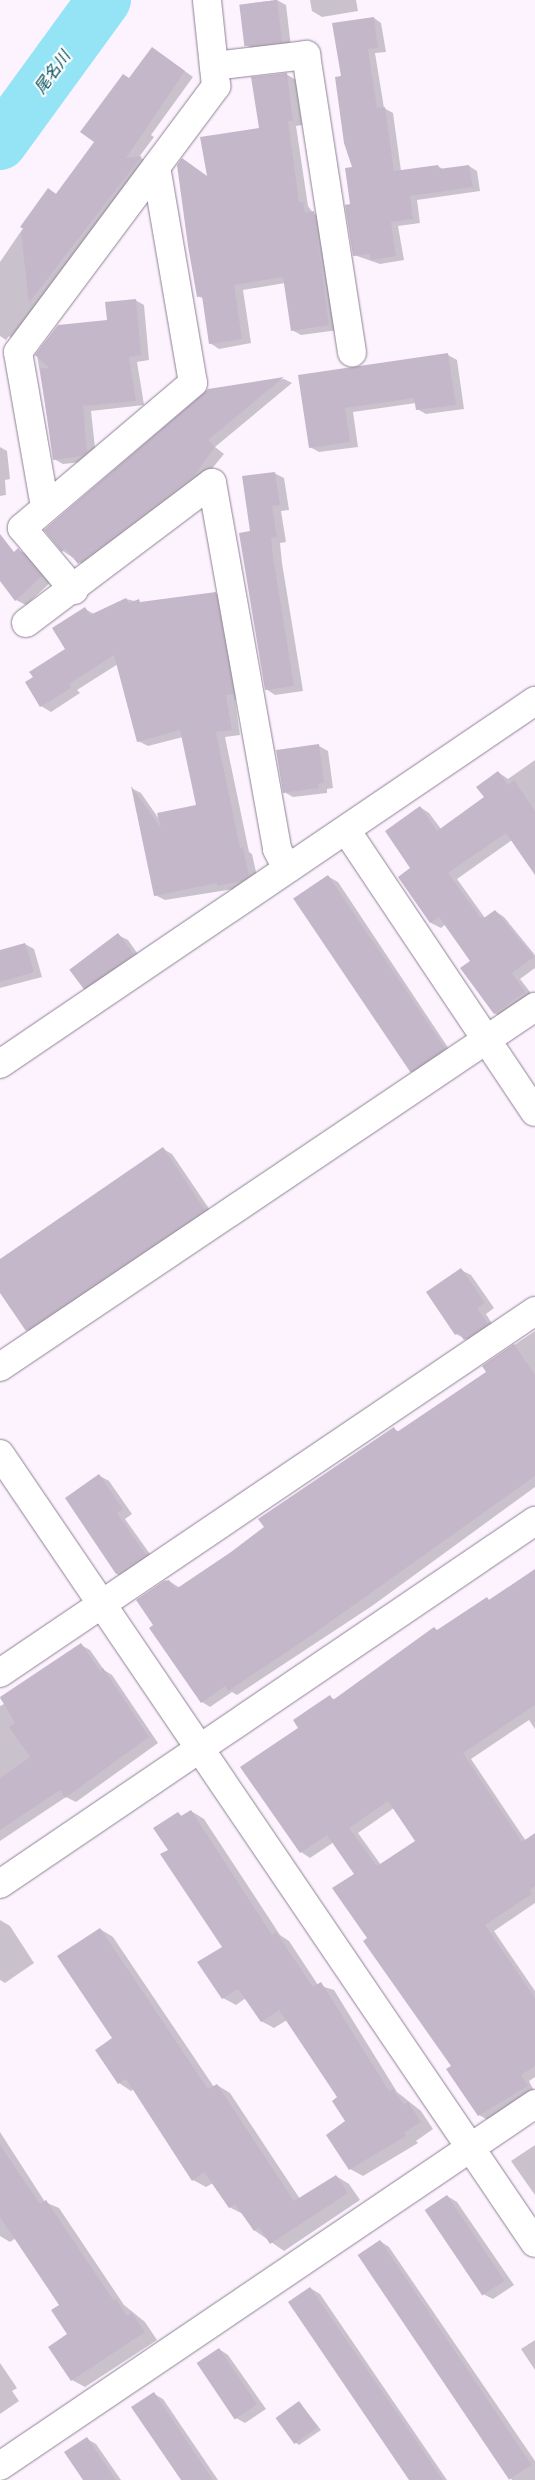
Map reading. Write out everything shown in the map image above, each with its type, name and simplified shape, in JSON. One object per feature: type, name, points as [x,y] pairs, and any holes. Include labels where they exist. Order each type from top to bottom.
[{"type":"street","points":[[45,507],[18,352],[216,86],[207,0]]},
{"type":"street","points":[[214,66],[306,55],[352,352]]},
{"type":"street","points":[[74,590],[22,528],[193,383],[156,168]]},
{"type":"street","points":[[26,623],[74,590],[212,483],[277,849],[287,869]]},
{"type":"street","points":[[0,1064],[535,701]]},
{"type":"street","points":[[346,830],[535,1112]]},
{"type":"street","points":[[0,1367],[535,1007]]},
{"type":"street","points":[[0,1673],[535,1311]]},
{"type":"street","points":[[0,1454],[535,2242]]},
{"type":"street","points":[[0,1884],[535,1521]]},
{"type":"street","points":[[0,2466],[535,2104]]},
{"type":"building","points":[[277,0],[282,42],[244,46],[239,5]]},
{"type":"building","points":[[374,17],[378,48],[368,49],[377,108],[385,107],[394,171],[438,165],[439,169],[469,165],[473,187],[410,196],[413,219],[391,222],[396,256],[371,260],[370,254],[353,256],[345,205],[350,204],[345,168],[352,167],[344,143],[335,77],[341,76],[332,23]]},
{"type":"building","points":[[152,47],[185,71],[126,158],[142,156],[29,303],[21,233],[24,229],[20,227],[48,188],[56,194],[94,142],[80,132],[123,74],[129,78]]},
{"type":"building","points":[[287,73],[293,121],[288,121],[299,202],[303,202],[305,213],[314,211],[329,325],[291,331],[283,277],[234,285],[242,339],[209,344],[202,296],[197,297],[177,165],[182,158],[207,176],[200,137],[259,128],[251,77]]},
{"type":"building","points":[[136,299],[141,355],[129,357],[136,401],[83,406],[87,452],[82,456],[53,460],[40,368],[49,368],[35,355],[58,325],[107,320],[105,302]]},
{"type":"building","points":[[448,353],[456,405],[416,410],[414,398],[345,408],[350,442],[309,448],[298,375]]},
{"type":"building","points":[[284,377],[208,440],[215,447],[194,476],[78,564],[65,548],[62,552],[44,530],[208,389]]},
{"type":"building","points":[[275,472],[280,505],[272,506],[277,537],[271,538],[294,686],[265,690],[239,533],[250,531],[242,476]]},
{"type":"building","points":[[0,534],[14,552],[18,548],[42,576],[15,601],[0,581]]},
{"type":"building","points":[[216,592],[234,694],[226,695],[232,730],[216,732],[240,848],[243,847],[249,876],[242,881],[217,886],[217,883],[154,896],[131,786],[161,828],[157,813],[196,805],[180,730],[137,742],[114,655],[69,684],[71,688],[40,707],[25,682],[33,677],[29,672],[65,649],[52,628],[85,607],[90,615],[126,598],[129,603],[139,599],[140,602]]},
{"type":"building","points":[[319,744],[324,783],[318,784],[319,788],[283,793],[276,750]]},
{"type":"building","points":[[498,771],[508,785],[514,780],[535,811],[535,875],[506,833],[448,873],[480,917],[484,918],[495,910],[534,957],[512,973],[525,992],[494,1014],[460,968],[470,961],[439,917],[430,923],[398,877],[410,868],[385,831],[420,806],[437,831],[484,797],[476,787]]},
{"type":"building","points":[[328,875],[445,1049],[411,1073],[293,898]]},
{"type":"building","points":[[118,933],[134,954],[85,990],[69,970]]},
{"type":"building","points":[[25,943],[34,972],[0,982],[0,950]]},
{"type":"building","points":[[163,1147],[205,1210],[26,1331],[0,1293],[0,1259]]},
{"type":"building","points":[[461,1268],[485,1303],[477,1308],[488,1324],[464,1340],[459,1333],[455,1335],[426,1292]]},
{"type":"building","points":[[514,1344],[535,1375],[535,1476],[309,1637],[228,1691],[225,1686],[201,1703],[149,1628],[153,1625],[136,1600],[164,1581],[169,1580],[176,1589],[231,1552],[264,1527],[258,1519],[394,1427],[397,1432],[486,1372],[482,1366]]},
{"type":"building","points":[[99,1474],[123,1509],[117,1513],[146,1555],[116,1574],[65,1498]]},
{"type":"building","points":[[535,1569],[535,1705],[463,1753],[522,1842],[535,1833],[535,1886],[530,1890],[532,1894],[485,1925],[535,1998],[535,2066],[521,2075],[528,2086],[478,2116],[446,2069],[451,2066],[363,1941],[367,1938],[332,1888],[354,1874],[327,1835],[300,1853],[240,1767],[298,1728],[293,1720],[318,1703],[330,1695],[333,1700],[434,1627],[437,1630],[487,1597],[489,1600]],"holes":[[[388,1801],[415,1841],[377,1866],[349,1828]]]},
{"type":"building","points":[[81,1643],[100,1671],[103,1668],[149,1737],[65,1798],[60,1790],[0,1830],[0,1778],[30,1757],[9,1727],[15,1723],[0,1697]]},
{"type":"building","points":[[191,1810],[272,1935],[276,1932],[313,1987],[321,1982],[389,2091],[393,2089],[404,2105],[408,2102],[421,2122],[404,2133],[406,2136],[349,2170],[326,2135],[345,2121],[332,2101],[337,2097],[279,2010],[261,2022],[238,1989],[222,1999],[197,1962],[222,1947],[160,1854],[168,1850],[153,1828],[178,1812],[181,1816]]},
{"type":"building","points":[[100,1928],[208,2089],[217,2084],[294,2201],[336,2175],[348,2193],[270,2244],[259,2227],[254,2231],[235,2204],[229,2208],[204,2172],[192,2181],[126,2079],[118,2084],[95,2050],[112,2038],[57,1956]]},
{"type":"building","points":[[0,2145],[40,2204],[46,2200],[114,2301],[116,2299],[127,2316],[132,2313],[145,2332],[71,2381],[48,2347],[67,2334],[51,2310],[59,2305],[0,2217]]},
{"type":"building","points":[[447,2195],[505,2280],[482,2295],[425,2210]]},
{"type":"building","points":[[380,2240],[532,2465],[509,2480],[358,2255]]},
{"type":"building","points":[[310,2287],[443,2480],[409,2480],[288,2302]]},
{"type":"building","points":[[219,2348],[257,2404],[235,2419],[197,2363]]},
{"type":"building","points":[[154,2392],[213,2480],[181,2480],[131,2407]]},
{"type":"building","points":[[299,2401],[318,2427],[294,2444],[276,2418]]},
{"type":"building","points":[[87,2437],[116,2480],[83,2480],[64,2452]]},
{"type":"waterway","name":"尾名川","points":[[0,143],[104,0]]}]
